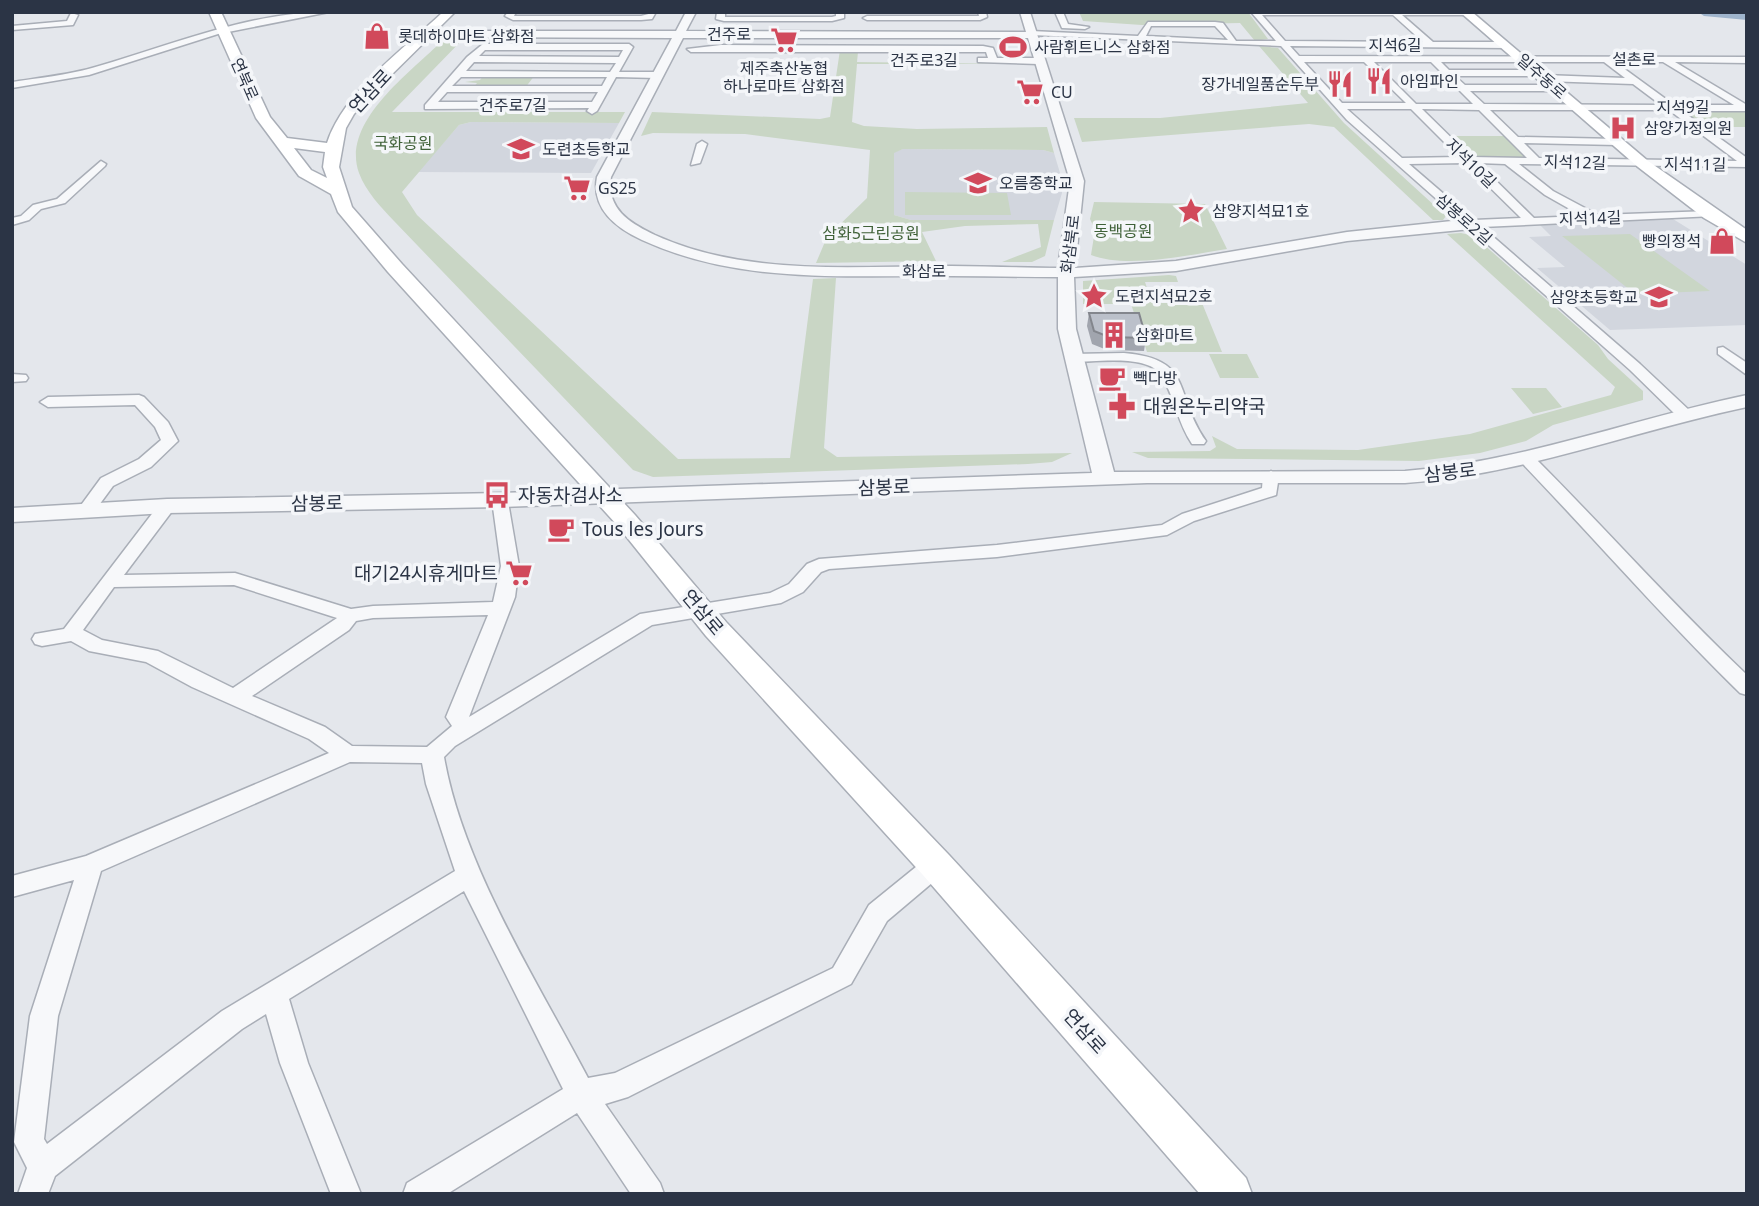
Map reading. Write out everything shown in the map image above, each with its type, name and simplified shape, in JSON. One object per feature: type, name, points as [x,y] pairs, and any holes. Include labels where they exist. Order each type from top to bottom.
[{"type":"main road","name":"연북로","points":[[215,12],[263,118],[305,173],[338,191]]},
{"type":"main road","name":"연삼로","points":[[450,12],[348,112],[333,148],[331,167],[344,208],[361,230],[605,497],[704,611],[716,629],[936,865],[1230,1194]]},
{"type":"main road","name":"일주동로","points":[[1465,13],[1643,164],[1747,238]]},
{"type":"main road","points":[[278,137],[311,134],[326,129],[348,112]]},
{"type":"main road","points":[[278,137],[333,148]]},
{"type":"street","points":[[12,85],[89,72],[223,30],[325,12]]},
{"type":"street","points":[[512,12],[511,18],[646,18],[652,12]]},
{"type":"street","name":"화삼로","points":[[691,12],[604,177],[601,188],[607,207],[614,216],[647,237],[712,259],[778,269],[1067,272],[1179,266],[1372,232],[1471,224]]},
{"type":"street","points":[[721,12],[719,17],[722,19],[836,19],[840,18],[841,12]]},
{"type":"street","points":[[868,15],[980,18],[984,17],[982,12]]},
{"type":"street","name":"화삼북로","points":[[1025,12],[1077,181],[1065,291],[1067,329],[1105,480]]},
{"type":"street","points":[[1059,12],[1067,27],[1143,34],[1149,24],[1214,24],[1220,25],[1232,40]]},
{"type":"street","points":[[1256,12],[1465,13]]},
{"type":"street","name":"삼봉로2길","points":[[1256,12],[1338,106],[1635,367],[1684,414]]},
{"type":"street","points":[[1306,13],[1313,21]]},
{"type":"street","points":[[1347,13],[1356,21]]},
{"type":"street","points":[[1394,13],[1432,45]]},
{"type":"street","points":[[12,27],[70,23],[74,15],[38,16]]},
{"type":"street","name":"건주로3길","points":[[868,15],[864,58],[870,60]]},
{"type":"street","points":[[554,46],[577,18]]},
{"type":"street","points":[[758,48],[769,19]]},
{"type":"street","name":"건주로","points":[[429,31],[949,35],[1031,33]]},
{"type":"street","points":[[949,35],[995,33],[978,31]]},
{"type":"street","name":"건주로","points":[[866,33],[978,31],[1143,34],[1284,44]]},
{"type":"street","points":[[1329,36],[1336,44]]},
{"type":"street","points":[[1373,37],[1397,59]]},
{"type":"street","name":"지석6길","points":[[1284,44],[1506,46]]},
{"type":"street","name":"건주로7길","points":[[485,46],[554,46],[629,47],[593,108],[429,106],[485,46]]},
{"type":"street","points":[[721,48],[865,48]]},
{"type":"street","name":"건주로3길","points":[[865,48],[986,49],[990,50],[993,60]]},
{"type":"street","name":"설촌로","points":[[1297,59],[1747,60]]},
{"type":"street","points":[[1366,59],[1412,105]]},
{"type":"street","points":[[1433,59],[1536,161]]},
{"type":"street","points":[[1605,59],[1747,164]]},
{"type":"street","points":[[470,60],[623,60]]},
{"type":"street","name":"건주로3길","points":[[966,60],[1038,61]]},
{"type":"street","points":[[1664,60],[1746,108]]},
{"type":"street","points":[[1725,60],[1747,71]]},
{"type":"street","points":[[1448,73],[1546,80],[1635,81]]},
{"type":"street","name":"건주로7길","points":[[458,74],[614,74]]},
{"type":"street","points":[[614,74],[657,75]]},
{"type":"street","points":[[1464,88],[1546,80]]},
{"type":"street","name":"건주로7길","points":[[444,89],[605,89]]},
{"type":"street","name":"지석10길","points":[[1412,105],[1530,221]]},
{"type":"street","name":"지석10길","points":[[1338,106],[1577,106]]},
{"type":"street","name":"지석9길","points":[[1577,106],[1746,108]]},
{"type":"street","points":[[1516,140],[1618,142]]},
{"type":"street","points":[[695,163],[702,144]]},
{"type":"street","name":"지석12길","points":[[1507,160],[1549,193],[1594,218]]},
{"type":"street","name":"지석12길","points":[[1399,161],[1507,160],[1643,164]]},
{"type":"street","points":[[12,222],[25,218],[37,207],[61,201],[102,164]]},
{"type":"street","name":"지석11길","points":[[1643,164],[1747,164]]},
{"type":"street","name":"지석14길","points":[[1471,224],[1710,214]]},
{"type":"street","points":[[1730,228],[1747,227]]},
{"type":"street","points":[[1723,351],[1747,371]]},
{"type":"street","points":[[1073,358],[1138,359],[1157,363],[1167,372],[1186,425],[1198,441]]},
{"type":"street","points":[[48,402],[139,400],[162,425],[170,441],[145,463],[107,482],[85,512]]},
{"type":"street","name":"삼봉로","points":[[12,515],[167,506],[501,500],[1105,480],[1271,476],[1405,477],[1447,474],[1527,459],[1684,414],[1747,401]]},
{"type":"street","points":[[1527,459],[1606,540],[1681,624],[1747,688]]},
{"type":"street","points":[[12,887],[91,865],[348,754],[432,755],[447,740],[647,619],[774,598],[796,588],[814,568],[826,563],[911,560],[995,552],[1167,530],[1180,520],[1253,500],[1270,492],[1271,476]]},
{"type":"street","points":[[466,729],[457,717],[501,608],[510,566],[501,500]]},
{"type":"street","points":[[71,634],[167,506]]},
{"type":"street","points":[[109,580],[235,579],[350,616],[373,612],[501,608]]},
{"type":"street","points":[[234,698],[342,625],[350,616]]},
{"type":"street","points":[[41,639],[71,634],[81,636],[96,646],[151,656],[234,698],[317,733],[348,754]]},
{"type":"street","points":[[432,755],[437,784],[469,875],[581,1094],[649,1194]]},
{"type":"street","points":[[91,865],[44,1016],[29,1142],[38,1180],[232,1020],[469,875]]},
{"type":"street","points":[[418,1194],[581,1094],[618,1087],[842,976],[878,913],[936,865]]},
{"type":"street","points":[[275,996],[294,1063],[346,1194]]},
{"type":"shaded area","name":"도련초등학교","points":[[471,122],[619,123],[591,173],[418,172],[459,125]]},
{"type":"shaded area","name":"오름중학교","points":[[903,149],[1043,150],[1054,153],[1062,193],[1054,220],[911,220],[894,215],[894,152]]},
{"type":"shaded area","name":"삼양초등학교","points":[[1673,219],[1747,265],[1747,325],[1610,330],[1537,268],[1565,267],[1529,237],[1551,236],[1540,225]]},
{"type":"green space","points":[[1079,12],[1248,12],[1268,39],[1255,41],[1240,23],[1142,25],[1083,21]]},
{"type":"green space","name":"국화공원","points":[[466,36],[392,112],[625,112],[619,123],[471,122],[459,125],[402,192],[417,215],[678,459],[790,458],[813,279],[836,278],[824,448],[837,457],[1072,453],[1052,462],[1028,464],[653,477],[633,470],[384,210],[359,173],[356,154],[360,134],[370,116],[399,81],[445,38]]},
{"type":"green space","points":[[1259,46],[1278,48],[1344,123],[1446,216],[1443,220],[1433,220],[1334,127],[1309,124],[1082,142],[1074,118],[1160,118],[1308,103]]},
{"type":"green space","name":"삼화5근린공원","points":[[840,50],[858,52],[857,62],[1025,64],[857,64],[852,122],[864,126],[917,129],[1047,127],[1054,153],[1043,150],[903,149],[894,153],[894,215],[911,220],[1054,220],[1045,256],[1032,262],[1002,262],[1041,247],[1038,224],[965,226],[922,232],[936,261],[816,263],[827,237],[867,198],[870,150],[745,134],[653,133],[641,136],[652,112],[820,119],[830,117]]},
{"type":"green space","points":[[484,75],[535,75],[525,88],[473,88],[477,83],[465,82],[480,80]]},
{"type":"green space","points":[[1679,111],[1746,111],[1747,127],[1702,127]]},
{"type":"green space","points":[[1449,136],[1509,136],[1530,158],[1476,158],[1469,156]]},
{"type":"green space","points":[[905,192],[1007,193],[1011,215],[905,215]]},
{"type":"green space","name":"동백공원","points":[[1094,202],[1205,204],[1227,249],[1140,261],[1122,261],[1091,255],[1095,230],[1090,219]]},
{"type":"green space","points":[[1447,234],[1474,236],[1598,345],[1608,359],[1643,391],[1643,400],[1553,425],[1526,441],[1480,453],[1419,461],[1148,458],[1132,452],[1210,451],[1216,447],[1212,436],[1237,449],[1358,450],[1470,434],[1611,395],[1615,387]]},
{"type":"green space","points":[[1630,234],[1710,291],[1635,294],[1562,236]]},
{"type":"green space","points":[[1176,276],[1178,282],[1145,282],[1152,303],[1202,303],[1222,352],[1147,352],[1131,304],[1083,304],[1083,281]]},
{"type":"green space","points":[[1209,354],[1247,354],[1259,378],[1220,378]]},
{"type":"green space","points":[[1511,388],[1546,388],[1562,407],[1533,414]]},
{"type":"building","points":[[1089,313],[1139,313],[1146,338],[1109,337],[1094,331]]},
{"type":"waterway","points":[[1704,12],[1747,16]]},
{"type":"place","name":"롯데하이마트 삼화점","points":[[377,36]]},
{"type":"place","name":"제주축산농협 하나로마트 삼화점","points":[[784,40]]},
{"type":"place","name":"사람휘트니스 삼화점","points":[[1013,47]]},
{"type":"place","name":"아임파인","points":[[1379,81]]},
{"type":"place","name":"장가네일품순두부","points":[[1340,84]]},
{"type":"place","name":"CU","points":[[1030,92]]},
{"type":"place","name":"삼양가정의원","points":[[1623,128]]},
{"type":"place","name":"도련초등학교","points":[[521,149]]},
{"type":"place","name":"오름중학교","points":[[978,183]]},
{"type":"place","name":"GS25","points":[[577,188]]},
{"type":"place","name":"삼양지석묘1호","points":[[1191,211]]},
{"type":"place","name":"빵의정석","points":[[1722,241]]},
{"type":"place","name":"도련지석묘2호","points":[[1094,296]]},
{"type":"place","name":"삼양초등학교","points":[[1659,297]]},
{"type":"place","name":"삼화마트","points":[[1114,335]]},
{"type":"place","name":"빽다방","points":[[1112,378]]},
{"type":"place","name":"대원온누리약국","points":[[1122,406]]},
{"type":"place","name":"자동차검사소","points":[[497,495]]},
{"type":"place","name":"Tous les Jours","points":[[561,529]]},
{"type":"place","name":"대기24시휴게마트","points":[[519,573]]}]
